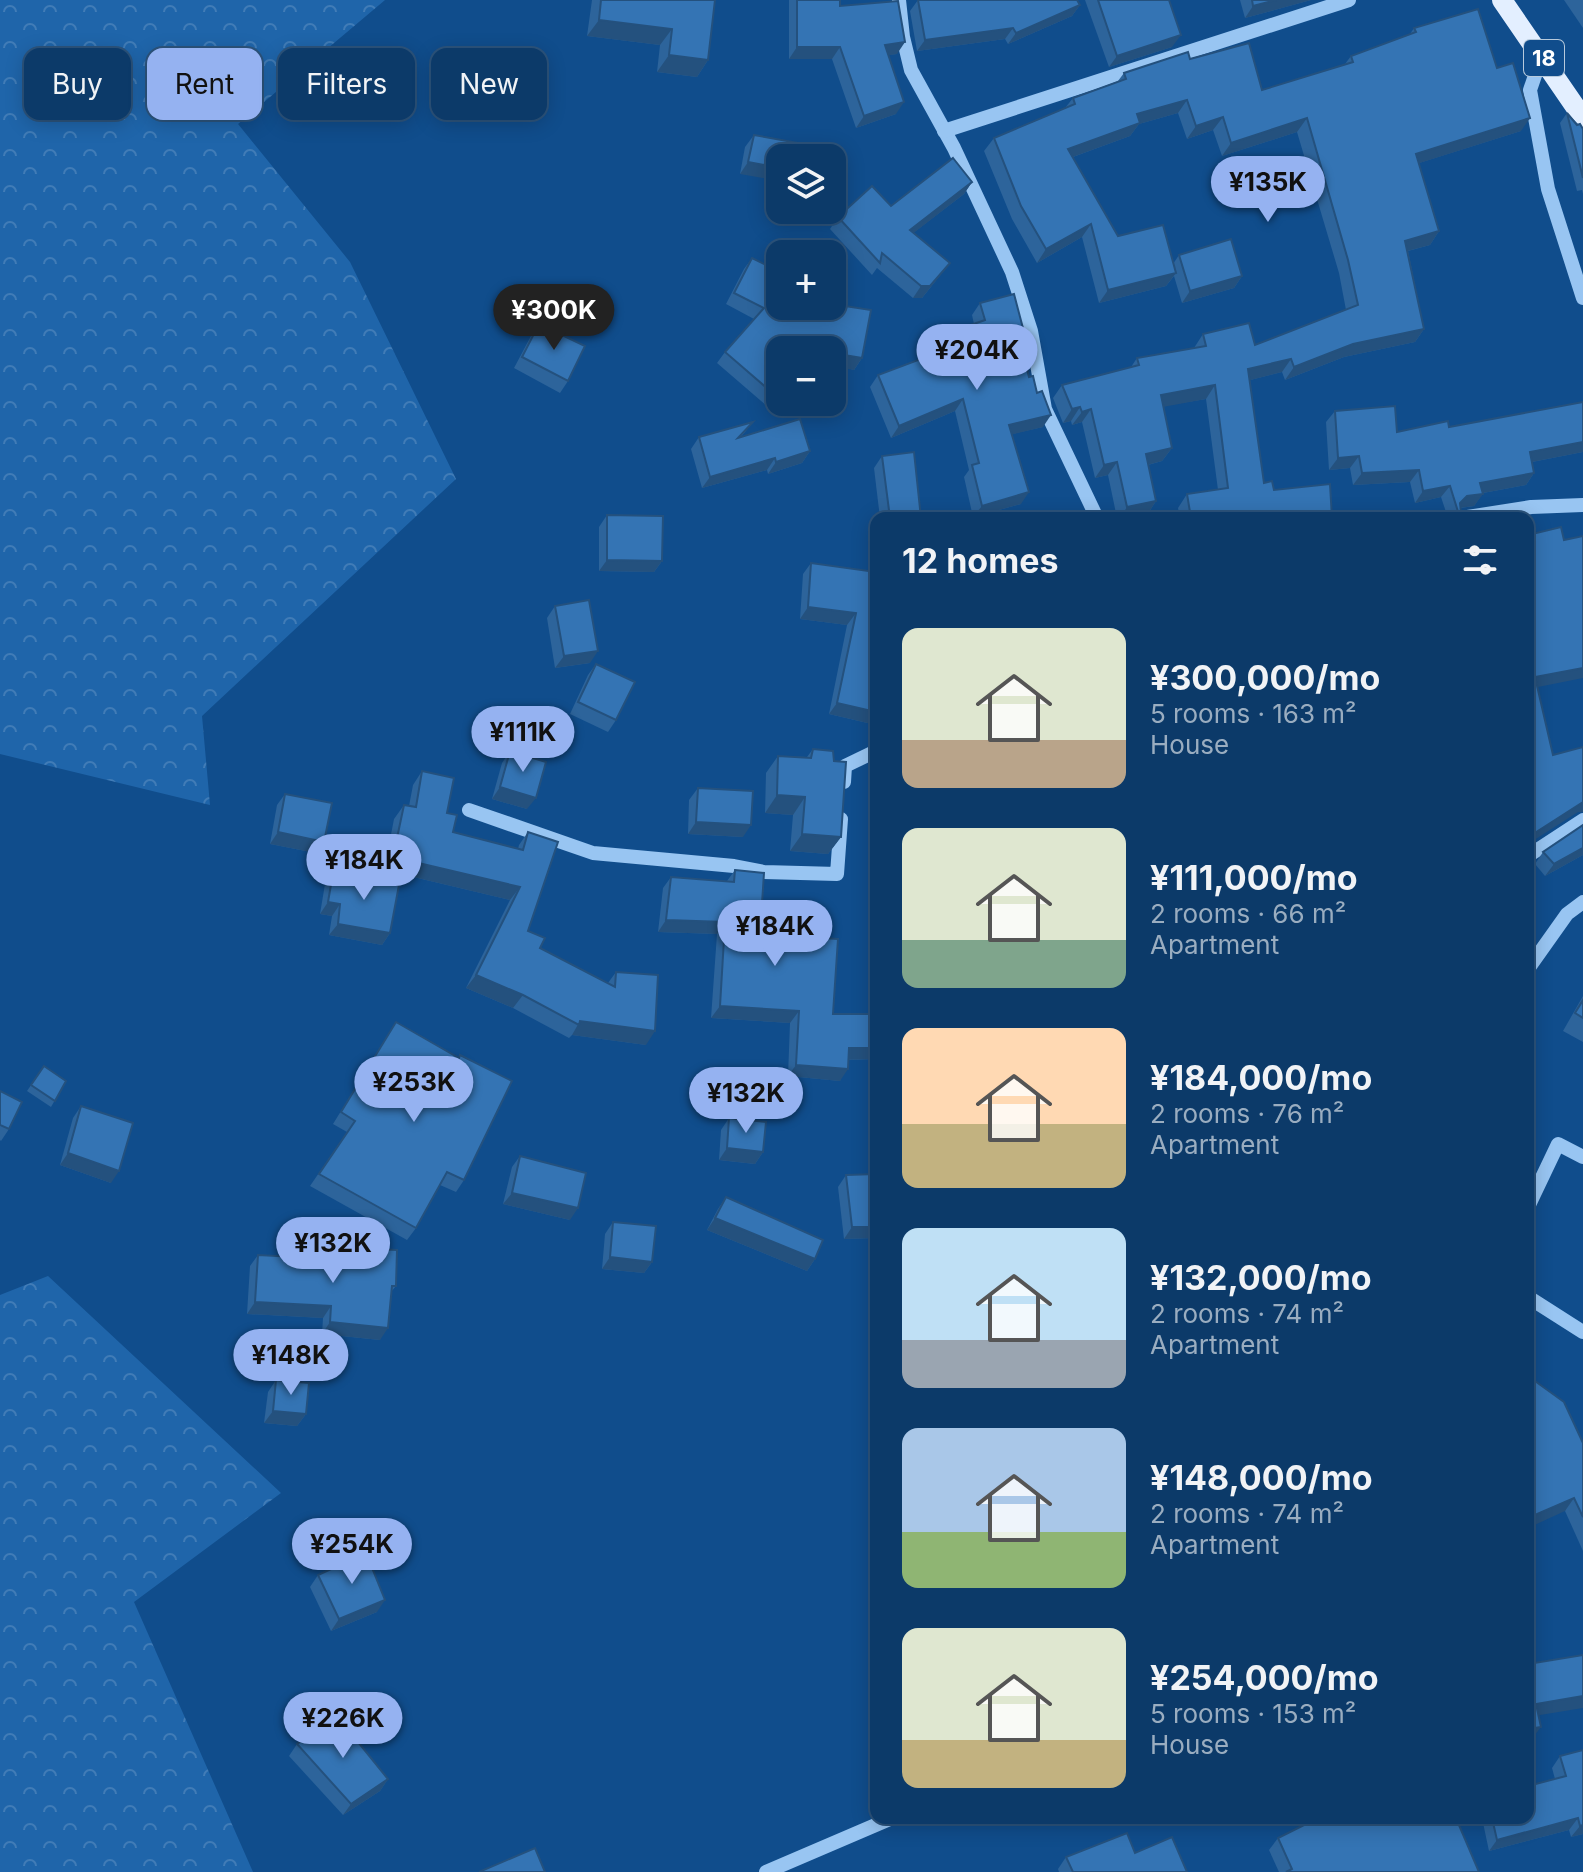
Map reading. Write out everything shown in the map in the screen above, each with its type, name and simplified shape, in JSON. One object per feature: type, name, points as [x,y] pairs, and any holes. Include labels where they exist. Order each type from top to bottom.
[{"type":"main road","name":"18","points":[[1502,0],[1583,118]]},
{"type":"street","points":[[899,0],[911,70],[1012,272],[1031,331],[1045,409],[1094,512]]},
{"type":"street","points":[[944,131],[1349,0]]},
{"type":"street","points":[[1542,55],[1530,90],[1548,189],[1583,298]]},
{"type":"street","points":[[1499,512],[1583,505]]},
{"type":"street","points":[[469,810],[593,853],[734,866],[764,872],[837,874],[845,766],[870,754]]},
{"type":"street","points":[[1534,852],[1583,820]]},
{"type":"street","points":[[1534,961],[1567,914],[1583,902]]},
{"type":"street","points":[[1534,1194],[1558,1144],[1583,1157]]},
{"type":"street","points":[[1534,1301],[1583,1332]]},
{"type":"street","points":[[766,1872],[878,1824]]},
{"type":"green space","points":[[0,0],[385,0],[328,48],[278,48],[278,90],[262,104],[262,48],[147,48],[147,120],[243,120],[238,124],[350,262],[456,479],[202,716],[210,805],[0,754]]},
{"type":"green space","points":[[48,1276],[281,1493],[134,1602],[253,1872],[0,1872],[0,1295]]},
{"type":"building","points":[[601,0],[715,0],[708,60],[669,55],[672,29],[599,20]]},
{"type":"building","points":[[797,0],[840,0],[840,6],[898,1],[905,42],[885,45],[904,102],[864,116],[840,47],[797,47]]},
{"type":"building","points":[[918,0],[1077,0],[1080,5],[1016,33],[1013,28],[925,40]]},
{"type":"building","points":[[1098,0],[1169,0],[1181,35],[1117,56]]},
{"type":"building","points":[[1252,0],[1276,0],[1253,6]]},
{"type":"building","points":[[1478,9],[1497,68],[1513,63],[1530,118],[1416,154],[1439,231],[1405,241],[1424,329],[1353,344],[1294,367],[1291,359],[1248,369],[1264,483],[1272,481],[1274,490],[1330,484],[1332,512],[1190,512],[1187,494],[1228,488],[1215,385],[1161,395],[1172,448],[1146,454],[1156,501],[1127,507],[1117,462],[1104,465],[1091,409],[1082,412],[1080,407],[1072,409],[1062,385],[1139,365],[1137,358],[1206,346],[1203,334],[1249,323],[1255,345],[1358,305],[1307,118],[1231,143],[1223,117],[1196,126],[1187,100],[1137,114],[1140,123],[1068,149],[1118,236],[1163,225],[1176,273],[1108,290],[1091,224],[1046,249],[1021,206],[994,138],[1075,104],[1073,98],[1126,79],[1124,73],[1188,52],[1190,59],[1249,43],[1262,90],[1353,62],[1351,56],[1416,32],[1414,28]]},
{"type":"building","points":[[1567,113],[1583,129],[1583,178]]},
{"type":"building","points":[[754,135],[804,144],[766,144],[766,165],[748,162]]},
{"type":"building","points":[[953,158],[972,182],[910,230],[950,263],[930,286],[921,286],[882,253],[880,263],[844,224],[846,210],[872,186],[891,206]]},
{"type":"building","points":[[1231,239],[1242,276],[1190,291],[1179,255]]},
{"type":"building","points":[[752,258],[766,265],[766,320],[846,320],[846,306],[871,310],[862,358],[846,355],[846,336],[766,336],[766,387],[725,352],[764,308],[734,293]]},
{"type":"building","points":[[1014,294],[1025,336],[1025,341],[1020,342],[1029,377],[1033,376],[1037,393],[1042,391],[1051,415],[1009,425],[1029,492],[982,506],[972,465],[979,463],[963,399],[899,426],[878,375],[929,356],[924,341],[985,320],[980,303]]},
{"type":"building","points":[[539,324],[585,346],[568,381],[522,357]]},
{"type":"building","points":[[1583,402],[1583,442],[1530,452],[1534,473],[1480,483],[1483,494],[1467,496],[1460,503],[1461,512],[1458,512],[1450,486],[1423,491],[1419,470],[1362,473],[1359,456],[1338,458],[1335,411],[1395,406],[1397,432],[1448,421],[1449,427]]},
{"type":"building","points":[[800,419],[810,451],[710,477],[699,437],[753,422],[738,438]]},
{"type":"building","points":[[914,452],[920,512],[889,512],[882,456]]},
{"type":"building","points":[[607,515],[663,516],[662,561],[607,560]]},
{"type":"building","points":[[1561,527],[1564,540],[1583,536],[1583,668],[1535,677],[1553,755],[1583,747],[1583,802],[1534,833],[1534,534]]},
{"type":"building","points":[[811,563],[870,571],[870,711],[837,703],[856,613],[808,607]]},
{"type":"building","points":[[589,600],[598,651],[564,656],[555,606]]},
{"type":"building","points":[[596,664],[635,682],[616,720],[578,702]]},
{"type":"building","points":[[813,749],[833,751],[834,761],[846,762],[841,837],[802,834],[805,797],[777,795],[778,756],[811,758]]},
{"type":"building","points":[[510,751],[546,762],[536,798],[500,787]]},
{"type":"building","points":[[422,771],[454,778],[447,813],[457,815],[453,832],[523,850],[528,832],[558,842],[528,931],[545,938],[540,948],[615,987],[616,972],[658,975],[655,1031],[580,1021],[579,1025],[523,995],[476,975],[520,887],[393,857],[404,805],[416,807]]},
{"type":"building","points":[[698,788],[753,791],[751,825],[696,822]]},
{"type":"building","points":[[285,794],[332,803],[324,842],[278,832]]},
{"type":"building","points":[[1583,825],[1583,848],[1554,864],[1543,852]]},
{"type":"building","points":[[735,870],[764,873],[760,934],[838,939],[833,1014],[870,1014],[870,1048],[849,1048],[848,1069],[796,1065],[799,1011],[720,1006],[725,922],[666,920],[671,877],[734,882]]},
{"type":"building","points":[[333,873],[399,885],[390,933],[338,924],[340,904],[328,902]]},
{"type":"building","points":[[1583,1000],[1583,1018],[1575,1013]]},
{"type":"building","points":[[396,1022],[459,1058],[460,1055],[512,1081],[464,1180],[447,1172],[416,1228],[319,1174],[355,1121],[341,1112]]},
{"type":"building","points":[[44,1066],[66,1081],[55,1101],[31,1085]]},
{"type":"building","points":[[0,1091],[22,1102],[9,1129],[0,1125]]},
{"type":"building","points":[[81,1106],[133,1123],[119,1171],[68,1153]]},
{"type":"building","points":[[729,1118],[766,1122],[763,1152],[727,1148]]},
{"type":"building","points":[[520,1156],[586,1173],[578,1208],[512,1193]]},
{"type":"building","points":[[870,1174],[870,1227],[852,1227],[846,1175]]},
{"type":"building","points":[[726,1197],[823,1240],[815,1259],[715,1218]]},
{"type":"building","points":[[613,1222],[656,1226],[652,1262],[610,1257]]},
{"type":"building","points":[[355,1248],[397,1250],[396,1286],[392,1286],[388,1328],[330,1322],[331,1306],[255,1302],[258,1255],[354,1260]]},
{"type":"building","points":[[276,1380],[309,1383],[306,1414],[273,1411]]},
{"type":"building","points":[[1534,1380],[1564,1402],[1583,1443],[1583,1517],[1574,1498],[1534,1515]]},
{"type":"building","points":[[366,1553],[385,1600],[339,1619],[318,1575]]},
{"type":"building","points":[[1583,1655],[1583,1696],[1536,1704],[1541,1727],[1534,1728],[1534,1663]]},
{"type":"building","points":[[337,1716],[388,1779],[351,1804],[297,1744]]},
{"type":"building","points":[[1583,1750],[1583,1825],[1580,1826],[1578,1818],[1497,1840],[1493,1824],[1534,1824],[1534,1784],[1566,1776],[1560,1756]]},
{"type":"building","points":[[1306,1824],[1459,1824],[1479,1872],[1286,1872],[1292,1869],[1278,1838]]},
{"type":"building","points":[[1127,1833],[1135,1853],[1172,1837],[1187,1872],[1073,1872],[1066,1857]]},
{"type":"building","points":[[535,1848],[545,1872],[479,1872]]}]
